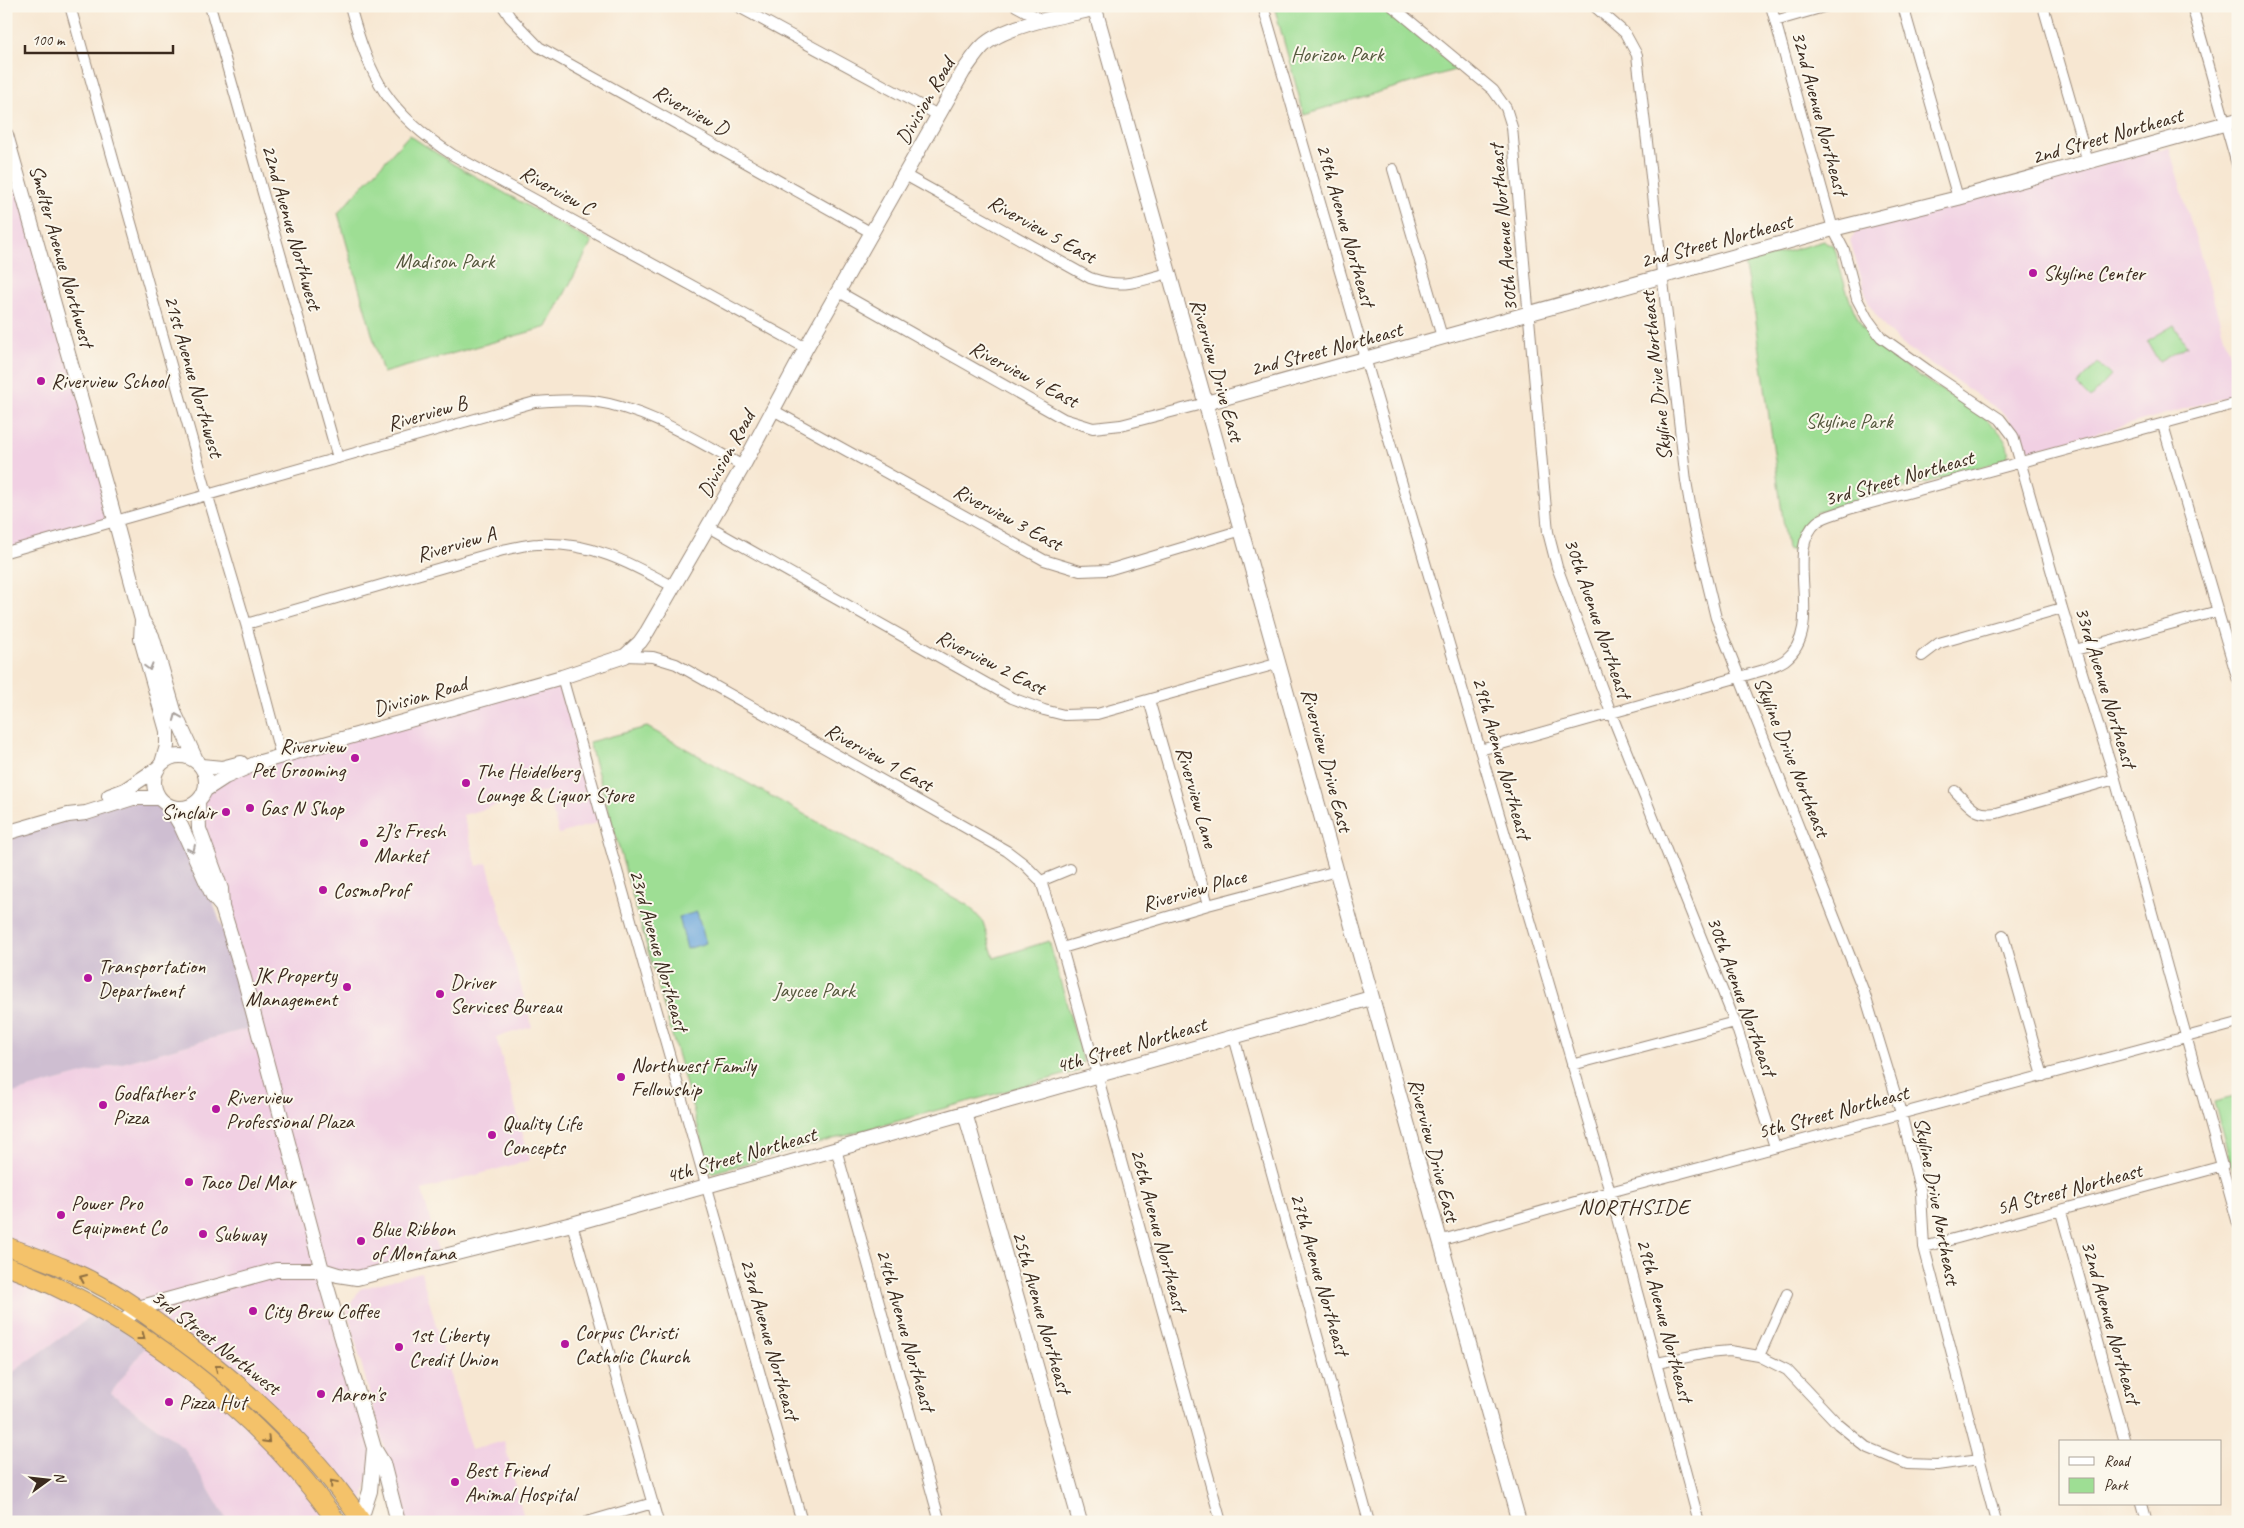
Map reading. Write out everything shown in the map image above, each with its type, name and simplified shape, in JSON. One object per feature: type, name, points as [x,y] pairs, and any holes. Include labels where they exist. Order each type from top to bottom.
[{"type":"highway","name":"3rd Street Northwest","points":[[6,1246],[101,1285],[138,1308],[213,1364],[270,1412],[318,1464],[346,1499],[360,1521]]},
{"type":"highway","name":"3rd Street Northwest","points":[[6,1266],[67,1291],[122,1322],[205,1383],[255,1428],[324,1503],[338,1522]]},
{"type":"street","name":"21st Avenue Northwest","points":[[70,6],[207,493],[246,624],[281,756]]},
{"type":"street","name":"22nd Avenue Northwest","points":[[210,6],[338,458]]},
{"type":"street","name":"Riverview C","points":[[350,6],[371,71],[390,101],[408,122],[428,139],[453,155],[806,348]]},
{"type":"street","name":"Riverview D","points":[[503,6],[510,17],[540,47],[872,232]]},
{"type":"street","points":[[737,6],[938,115]]},
{"type":"street","points":[[1016,6],[1042,20]]},
{"type":"street","name":"29th Avenue Northeast","points":[[1264,6],[1365,358],[1610,1192],[1658,1363],[1699,1522]]},
{"type":"street","name":"30th Avenue Northeast","points":[[1392,6],[1477,75],[1493,90],[1506,108],[1512,127],[1548,532],[1557,567],[1611,713],[1735,1022],[1775,1147]]},
{"type":"street","name":"Skyline Drive Northeast","points":[[1594,6],[1625,33],[1637,55],[1664,276],[1686,481],[1694,527],[1716,618],[1864,992],[1901,1113],[1921,1194],[1924,1247],[1996,1522]]},
{"type":"street","name":"32nd Avenue Northeast","points":[[1771,6],[1833,229]]},
{"type":"street","points":[[1775,21],[1827,6]]},
{"type":"street","points":[[1903,6],[1958,198]]},
{"type":"street","points":[[2043,6],[2088,162]]},
{"type":"street","points":[[2192,6],[2231,122],[2238,168]]},
{"type":"street","name":"Division Road","points":[[202,796],[225,777],[257,763],[562,677],[625,656],[640,642],[709,527],[806,348],[963,72],[983,46],[1007,32],[1042,20],[1098,7]]},
{"type":"street","name":"Riverview Drive East","points":[[1098,7],[1168,273],[1280,663],[1371,998],[1519,1522]]},
{"type":"street","name":"2nd Street Northeast","points":[[1206,403],[1833,229],[1958,198],[2231,122]]},
{"type":"street","name":"Smelter Avenue Northwest","points":[[6,135],[116,521],[142,620],[152,636],[175,714],[199,764]]},
{"type":"street","points":[[1393,169],[1442,337]]},
{"type":"street","name":"Riverview 5 East","points":[[905,175],[1090,278],[1110,284],[1127,284],[1168,273]]},
{"type":"street","name":"33rd Avenue Northeast","points":[[1833,229],[1844,250],[1857,299],[1867,318],[1881,336],[1932,374],[2000,418],[2012,436],[2062,608],[2115,778],[2238,1224]]},
{"type":"street","name":"Riverview 4 East","points":[[839,292],[1055,414],[1093,428],[1122,426],[1206,403]]},
{"type":"street","name":"Riverview B","points":[[6,552],[207,493],[535,402],[591,401],[627,409],[654,419],[743,466]]},
{"type":"street","name":"3rd Street Northeast","points":[[1480,750],[1764,670],[1785,660],[1799,643],[1804,621],[1803,586],[1806,535],[1818,521],[1849,509],[2163,425],[2238,403]]},
{"type":"street","name":"Riverview 3 East","points":[[773,410],[1044,560],[1080,572],[1108,570],[1242,530]]},
{"type":"street","points":[[2163,425],[2238,680]]},
{"type":"street","name":"Riverview 2 East","points":[[709,527],[1012,698],[1064,715],[1097,714],[1280,663]]},
{"type":"street","name":"Riverview A","points":[[246,624],[503,550],[537,544],[568,546],[604,552],[636,566],[674,587]]},
{"type":"street","points":[[1922,656],[1939,643],[2062,608]]},
{"type":"street","points":[[2075,650],[2218,611]]},
{"type":"street","name":"Smelter Avenue Northwest","points":[[142,620],[141,639],[167,731],[167,746],[160,766]]},
{"type":"street","name":"Riverview 1 East","points":[[625,656],[653,657],[676,664],[1007,850],[1041,881],[1062,948]]},
{"type":"street","name":"23rd Avenue Northeast","points":[[562,677],[708,1185],[802,1522]]},
{"type":"street","name":"Riverview Lane","points":[[1149,700],[1208,905]]},
{"type":"street","points":[[68,815],[76,808],[125,790],[167,759],[179,756],[199,764],[206,778],[202,796],[200,829],[221,889],[222,907],[244,978],[322,1270],[374,1448],[383,1463],[398,1522]]},
{"type":"street","name":"Division Road","points":[[199,764],[222,768],[242,763],[257,763]]},
{"type":"street","points":[[160,766],[155,774],[154,786],[182,826],[213,896],[222,907]]},
{"type":"street","points":[[1955,791],[1983,815],[1997,813],[2115,778]]},
{"type":"street","points":[[6,833],[68,815],[86,813],[133,798],[164,802],[188,808],[202,796]]},
{"type":"street","points":[[1041,881],[1070,868]]},
{"type":"street","name":"Riverview Place","points":[[1062,948],[1208,905],[1337,871]]},
{"type":"street","points":[[2003,935],[2042,1076]]},
{"type":"street","name":"26th Avenue Northeast","points":[[1062,948],[1221,1522]]},
{"type":"street","name":"4th Street Northeast","points":[[122,1322],[138,1308],[276,1270],[322,1270],[348,1276],[372,1275],[572,1224],[1371,998]]},
{"type":"street","points":[[1572,1066],[1735,1022]]},
{"type":"street","name":"5th Street Northeast","points":[[1439,1241],[1775,1147],[2238,1024]]},
{"type":"street","name":"27th Avenue Northeast","points":[[1234,1037],[1369,1522]]},
{"type":"street","name":"25th Avenue Northeast","points":[[965,1113],[1080,1522]]},
{"type":"street","name":"24th Avenue Northeast","points":[[836,1149],[940,1522]]},
{"type":"street","name":"5A Street Northeast","points":[[1924,1247],[2061,1212],[2223,1166]]},
{"type":"street","name":"32nd Avenue Northeast","points":[[2061,1212],[2124,1440]]},
{"type":"street","points":[[572,1224],[658,1522]]},
{"type":"street","points":[[1759,1356],[1787,1294]]},
{"type":"street","points":[[1658,1363],[1707,1352],[1730,1351],[1759,1356],[1787,1370],[1838,1424],[1866,1447],[1907,1464],[1937,1465],[1979,1459]]},
{"type":"street","points":[[360,1521],[370,1491],[374,1448]]},
{"type":"street","points":[[587,1522],[653,1503]]},
{"type":"street","points":[[2143,1506],[2147,1522]]},
{"type":"shaded area","name":"Skyline Center","points":[[2169,147],[2238,384],[2238,394],[2035,450],[2026,449],[2005,414],[1902,344],[1886,329],[1869,305],[1850,240],[1856,232]]},
{"type":"shaded area","name":"Riverview School","points":[[14,161],[116,521],[6,552],[6,163]]},
{"type":"shaded area","points":[[562,677],[603,821],[559,834],[547,791],[463,815],[477,866],[487,863],[532,1027],[496,1037],[530,1160],[422,1190],[440,1258],[372,1275],[323,1270],[374,1448],[359,1519],[318,1464],[138,1308],[6,1246],[6,1095],[257,1026],[198,801],[205,790],[225,777]]},
{"type":"shaded area","points":[[117,802],[164,803],[200,865],[257,1026],[6,1095],[6,833]]},
{"type":"shaded area","points":[[6,1266],[100,1310],[6,1377]]},
{"type":"shaded area","points":[[421,1272],[471,1450],[504,1441],[525,1522],[404,1522],[347,1310],[360,1289]]},
{"type":"shaded area","points":[[100,1310],[149,1342],[111,1393],[185,1449],[228,1522],[6,1522],[6,1377]]},
{"type":"shaded area","points":[[149,1342],[205,1383],[337,1522],[228,1522],[185,1449],[111,1393]]},
{"type":"green space","name":"Horizon Park","points":[[1274,6],[1381,6],[1458,69],[1304,114]]},
{"type":"green space","name":"Madison Park","points":[[409,135],[453,164],[592,242],[547,327],[383,373],[338,213]]},
{"type":"green space","name":"Skyline Park","points":[[1824,241],[1834,246],[1846,289],[1858,320],[1864,329],[1902,364],[1984,417],[2002,435],[2008,452],[2007,458],[1997,463],[1817,512],[1803,525],[1794,551],[1787,549],[1755,314],[1744,264]]},
{"type":"green space","points":[[2174,325],[2187,346],[2159,362],[2147,341]]},
{"type":"green space","points":[[2098,363],[2111,376],[2090,398],[2077,385]]},
{"type":"green space","name":"Jaycee Park","points":[[647,727],[969,906],[983,922],[994,958],[1049,941],[1083,1062],[1078,1071],[711,1173],[589,742]]},
{"type":"green space","points":[[2238,1096],[2238,1190],[2214,1102]]},
{"type":"water","points":[[697,912],[706,943],[687,949],[679,917]]},
{"type":"place","name":"Skyline Center","points":[[2033,273]]},
{"type":"place","name":"Riverview School","points":[[41,381]]},
{"type":"place","name":"Riverview Pet Grooming","points":[[355,758]]},
{"type":"place","name":"The Heidelberg Lounge & Liquor Store","points":[[466,783]]},
{"type":"place","name":"Gas N Shop","points":[[250,808]]},
{"type":"place","name":"Sinclair","points":[[226,812]]},
{"type":"place","name":"2J's Fresh Market","points":[[364,843]]},
{"type":"place","name":"CosmoProf","points":[[323,890]]},
{"type":"place","name":"Transportation Department","points":[[88,978]]},
{"type":"place","name":"JK Property Management","points":[[347,987]]},
{"type":"place","name":"Driver Services Bureau","points":[[440,994]]},
{"type":"place","name":"Northwest Family Fellowship","points":[[621,1077]]},
{"type":"place","name":"Godfather's Pizza","points":[[103,1105]]},
{"type":"place","name":"Riverview Professional Plaza","points":[[216,1109]]},
{"type":"place","name":"Quality Life Concepts","points":[[492,1135]]},
{"type":"place","name":"Taco Del Mar","points":[[189,1182]]},
{"type":"place","name":"Power Pro Equipment Co","points":[[61,1215]]},
{"type":"place","name":"Subway","points":[[203,1234]]},
{"type":"place","name":"Blue Ribbon of Montana","points":[[361,1241]]},
{"type":"place","name":"City Brew Coffee","points":[[253,1311]]},
{"type":"place","name":"Corpus Christi Catholic Church","points":[[565,1344]]},
{"type":"place","name":"1st Liberty Credit Union","points":[[399,1347]]},
{"type":"place","name":"Aaron's","points":[[321,1394]]},
{"type":"place","name":"Pizza Hut","points":[[169,1402]]},
{"type":"place","name":"Best Friend Animal Hospital","points":[[455,1482]]},
{"type":"district","name":"NORTHSIDE","points":[[1634,1206]]}]
